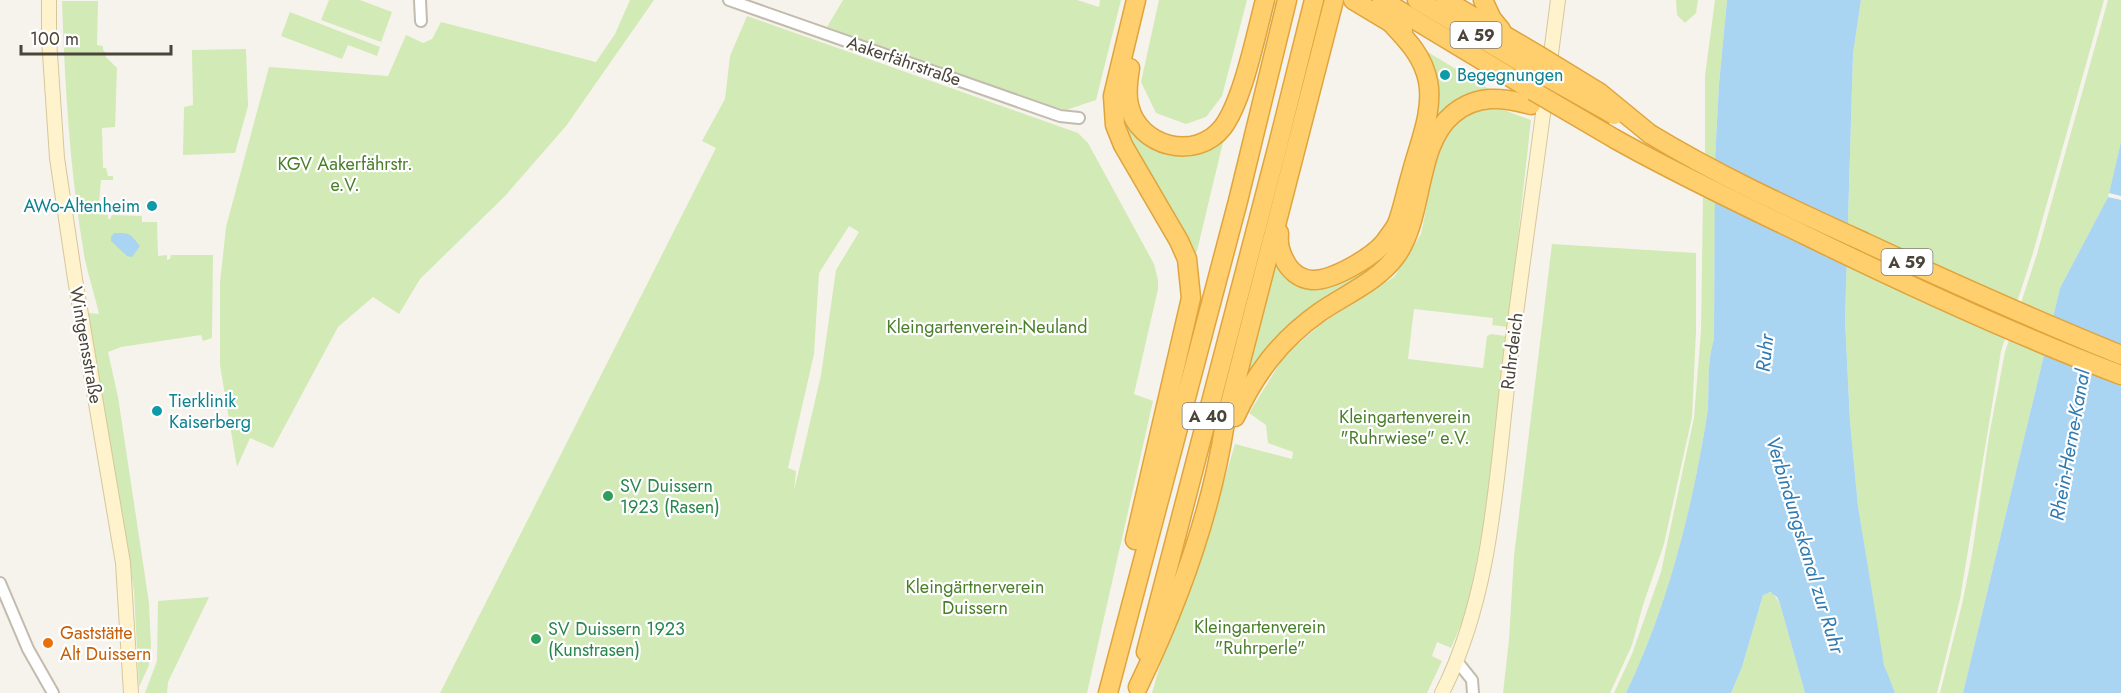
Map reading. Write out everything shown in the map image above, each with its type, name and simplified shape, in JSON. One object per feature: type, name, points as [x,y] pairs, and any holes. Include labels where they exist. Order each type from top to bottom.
[{"type":"highway","points":[[1136,0],[1113,96],[1115,125],[1123,145],[1179,241],[1187,259],[1191,298],[1135,540],[1142,562]]},
{"type":"highway","points":[[1147,0],[1127,84],[1129,105],[1136,123],[1149,137],[1167,146],[1184,147],[1204,142],[1222,128],[1235,104],[1265,0]]},
{"type":"highway","points":[[1238,201],[1257,98],[1270,0]]},
{"type":"highway","name":"A 40","points":[[1108,693],[1238,201],[1287,0]]},
{"type":"highway","name":"A 40","points":[[1137,690],[1314,0]]},
{"type":"highway","points":[[1137,690],[1162,638],[1192,554],[1334,0]]},
{"type":"highway","points":[[1353,0],[1392,24],[1490,67]]},
{"type":"highway","name":"A 59","points":[[1382,0],[1490,67],[1532,98],[1670,170],[1858,261],[2066,354],[2121,375]]},
{"type":"highway","name":"A 59","points":[[1417,0],[1600,93],[1650,134],[1696,162],[1962,287],[2121,355]]},
{"type":"highway","points":[[1445,0],[1506,36]]},
{"type":"highway","points":[[1483,0],[1492,19],[1506,36],[1537,63]]},
{"type":"highway","points":[[1290,174],[1278,242],[1287,267],[1297,275],[1312,280],[1328,278],[1345,270],[1374,252],[1396,226],[1424,128],[1429,96],[1428,84],[1419,56],[1392,24]]},
{"type":"highway","points":[[1220,452],[1246,394],[1264,365],[1281,345],[1320,312],[1382,273],[1396,255],[1408,229],[1433,143],[1451,115],[1483,99],[1532,98]]},
{"type":"main road","name":"Wintgensstraße","points":[[49,0],[49,39],[57,158],[123,563],[130,692]]},
{"type":"main road","name":"Ruhrdeich","points":[[1442,693],[1473,612],[1491,521],[1516,312],[1558,0]]},
{"type":"street","points":[[420,0],[421,21]]},
{"type":"street","name":"Aakerfährstraße","points":[[729,0],[1060,116],[1079,118]]},
{"type":"street","points":[[0,583],[28,649],[53,693]]},
{"type":"street","points":[[1456,660],[1472,680],[1473,693]]},
{"type":"green space","points":[[329,0],[360,0],[392,12],[381,42],[321,20]]},
{"type":"green space","name":"KGV Aakerfährstr. e.V.","points":[[630,0],[654,0],[566,126],[505,196],[420,279],[399,314],[373,297],[338,327],[273,448],[250,438],[237,467],[220,365],[220,283],[226,227],[269,67],[388,76],[406,35],[423,43],[432,39],[441,22],[596,62],[615,34]]},
{"type":"green space","points":[[843,0],[1077,0],[1099,7],[1100,0],[1121,0],[1096,100],[1066,110],[1030,101],[827,27]]},
{"type":"green space","points":[[1159,0],[1247,0],[1222,96],[1206,117],[1186,124],[1156,113],[1141,82]]},
{"type":"green space","points":[[1676,0],[1698,0],[1696,13],[1685,23],[1677,15]]},
{"type":"green space","points":[[1715,0],[1727,0],[1715,160],[1705,153],[1705,76]]},
{"type":"green space","points":[[1861,0],[2104,0],[2033,253],[2001,351],[1960,599],[1937,693],[1895,693],[1886,673],[1858,506],[1850,422],[1845,320],[1853,54]]},
{"type":"green space","points":[[2108,0],[2121,0],[2121,143],[2108,197],[2060,288],[1963,693],[1940,693],[1972,554],[1989,436],[2005,352],[2037,254]]},
{"type":"green space","points":[[62,1],[98,1],[97,45],[103,46],[107,54],[105,56],[117,68],[115,127],[102,128],[103,168],[106,168],[108,176],[113,176],[113,180],[101,180],[98,214],[108,215],[108,219],[112,215],[142,216],[142,222],[157,222],[158,256],[167,255],[167,260],[171,255],[213,255],[212,338],[203,341],[201,335],[121,347],[108,352],[118,397],[149,603],[151,646],[149,665],[139,687],[134,592],[87,313],[99,314],[85,260],[72,164]]},
{"type":"green space","points":[[290,12],[380,47],[377,56],[348,45],[342,59],[281,36]]},
{"type":"green space","points":[[747,16],[1078,133],[1088,143],[1154,264],[1158,289],[1134,394],[1153,401],[1087,693],[440,693],[716,148],[702,141],[725,99],[730,56]],"holes":[[[849,226],[859,232],[836,270],[821,375],[794,491],[796,471],[788,468],[814,354],[819,273]]]},
{"type":"green space","points":[[246,49],[248,106],[235,153],[183,155],[184,107],[193,105],[192,50]]},
{"type":"green space","points":[[1426,51],[1494,92],[1432,132],[1424,52]]},
{"type":"green space","points":[[1479,108],[1504,110],[1531,120],[1508,327],[1492,325],[1493,318],[1414,309],[1408,359],[1483,368],[1487,336],[1491,334],[1506,336],[1485,518],[1467,610],[1451,648],[1437,642],[1432,656],[1442,661],[1427,693],[1152,693],[1167,641],[1207,538],[1235,444],[1292,459],[1293,452],[1268,443],[1266,425],[1249,413],[1285,355],[1321,324],[1394,277],[1421,234],[1438,151],[1454,123]]},
{"type":"green space","points":[[1121,114],[1130,126],[1155,149],[1225,134],[1195,259],[1130,143]]},
{"type":"green space","points":[[1703,196],[1715,202],[1714,339],[1709,364],[1705,427],[1690,504],[1663,601],[1626,693],[1614,693],[1632,654],[1661,572],[1694,418],[1701,331]]},
{"type":"green space","points":[[1402,222],[1386,261],[1244,386],[1275,265],[1285,279],[1304,289],[1332,283]]},
{"type":"green space","points":[[1552,244],[1696,253],[1696,331],[1692,417],[1664,544],[1632,645],[1610,693],[1503,693],[1514,556]]},
{"type":"green space","points":[[1766,592],[1773,593],[1780,604],[1805,693],[1731,693],[1742,667],[1763,595]]},
{"type":"green space","points":[[209,597],[168,682],[167,693],[145,693],[157,661],[158,601]]},
{"type":"water","points":[[1727,0],[1861,0],[1853,54],[1845,320],[1850,422],[1858,506],[1884,665],[1895,693],[1805,693],[1780,604],[1777,597],[1770,592],[1763,595],[1742,667],[1731,693],[1626,693],[1652,632],[1673,569],[1690,504],[1707,419],[1709,364],[1714,339],[1715,160]]},
{"type":"water","points":[[2121,142],[2121,196],[2109,193]]},
{"type":"water","name":"Rhein-Herne-Kanal","points":[[2108,197],[2121,200],[2121,693],[1963,693],[2060,288]]},
{"type":"water","points":[[114,233],[130,235],[140,246],[132,257],[127,256],[111,241]]},
{"type":"place","name":"Begegnungen","points":[[1445,75]]},
{"type":"place","name":"AWo-Altenheim","points":[[152,206]]},
{"type":"place","name":"Tierklinik Kaiserberg","points":[[157,411]]},
{"type":"place","name":"SV Duissern 1923 (Rasen)","points":[[608,496]]},
{"type":"place","name":"SV Duissern 1923 (Kunstrasen)","points":[[536,639]]},
{"type":"place","name":"Gaststätte Alt Duissern","points":[[48,643]]},
{"type":"park label","name":"Kleingartenverein-Neuland","points":[[987,327]]},
{"type":"park label","name":"Kleingartenverein \"Ruhrwiese\" e.V.","points":[[1405,427]]},
{"type":"park label","name":"Kleingärtnerverein Duissern","points":[[975,597]]},
{"type":"park label","name":"Kleingartenverein \"Ruhrperle\"","points":[[1260,637]]},
{"type":"water label","name":"Ruhr","points":[[1765,353]]},
{"type":"water label","name":"Verbindungskanal zur Ruhr","points":[[1805,545]]}]
